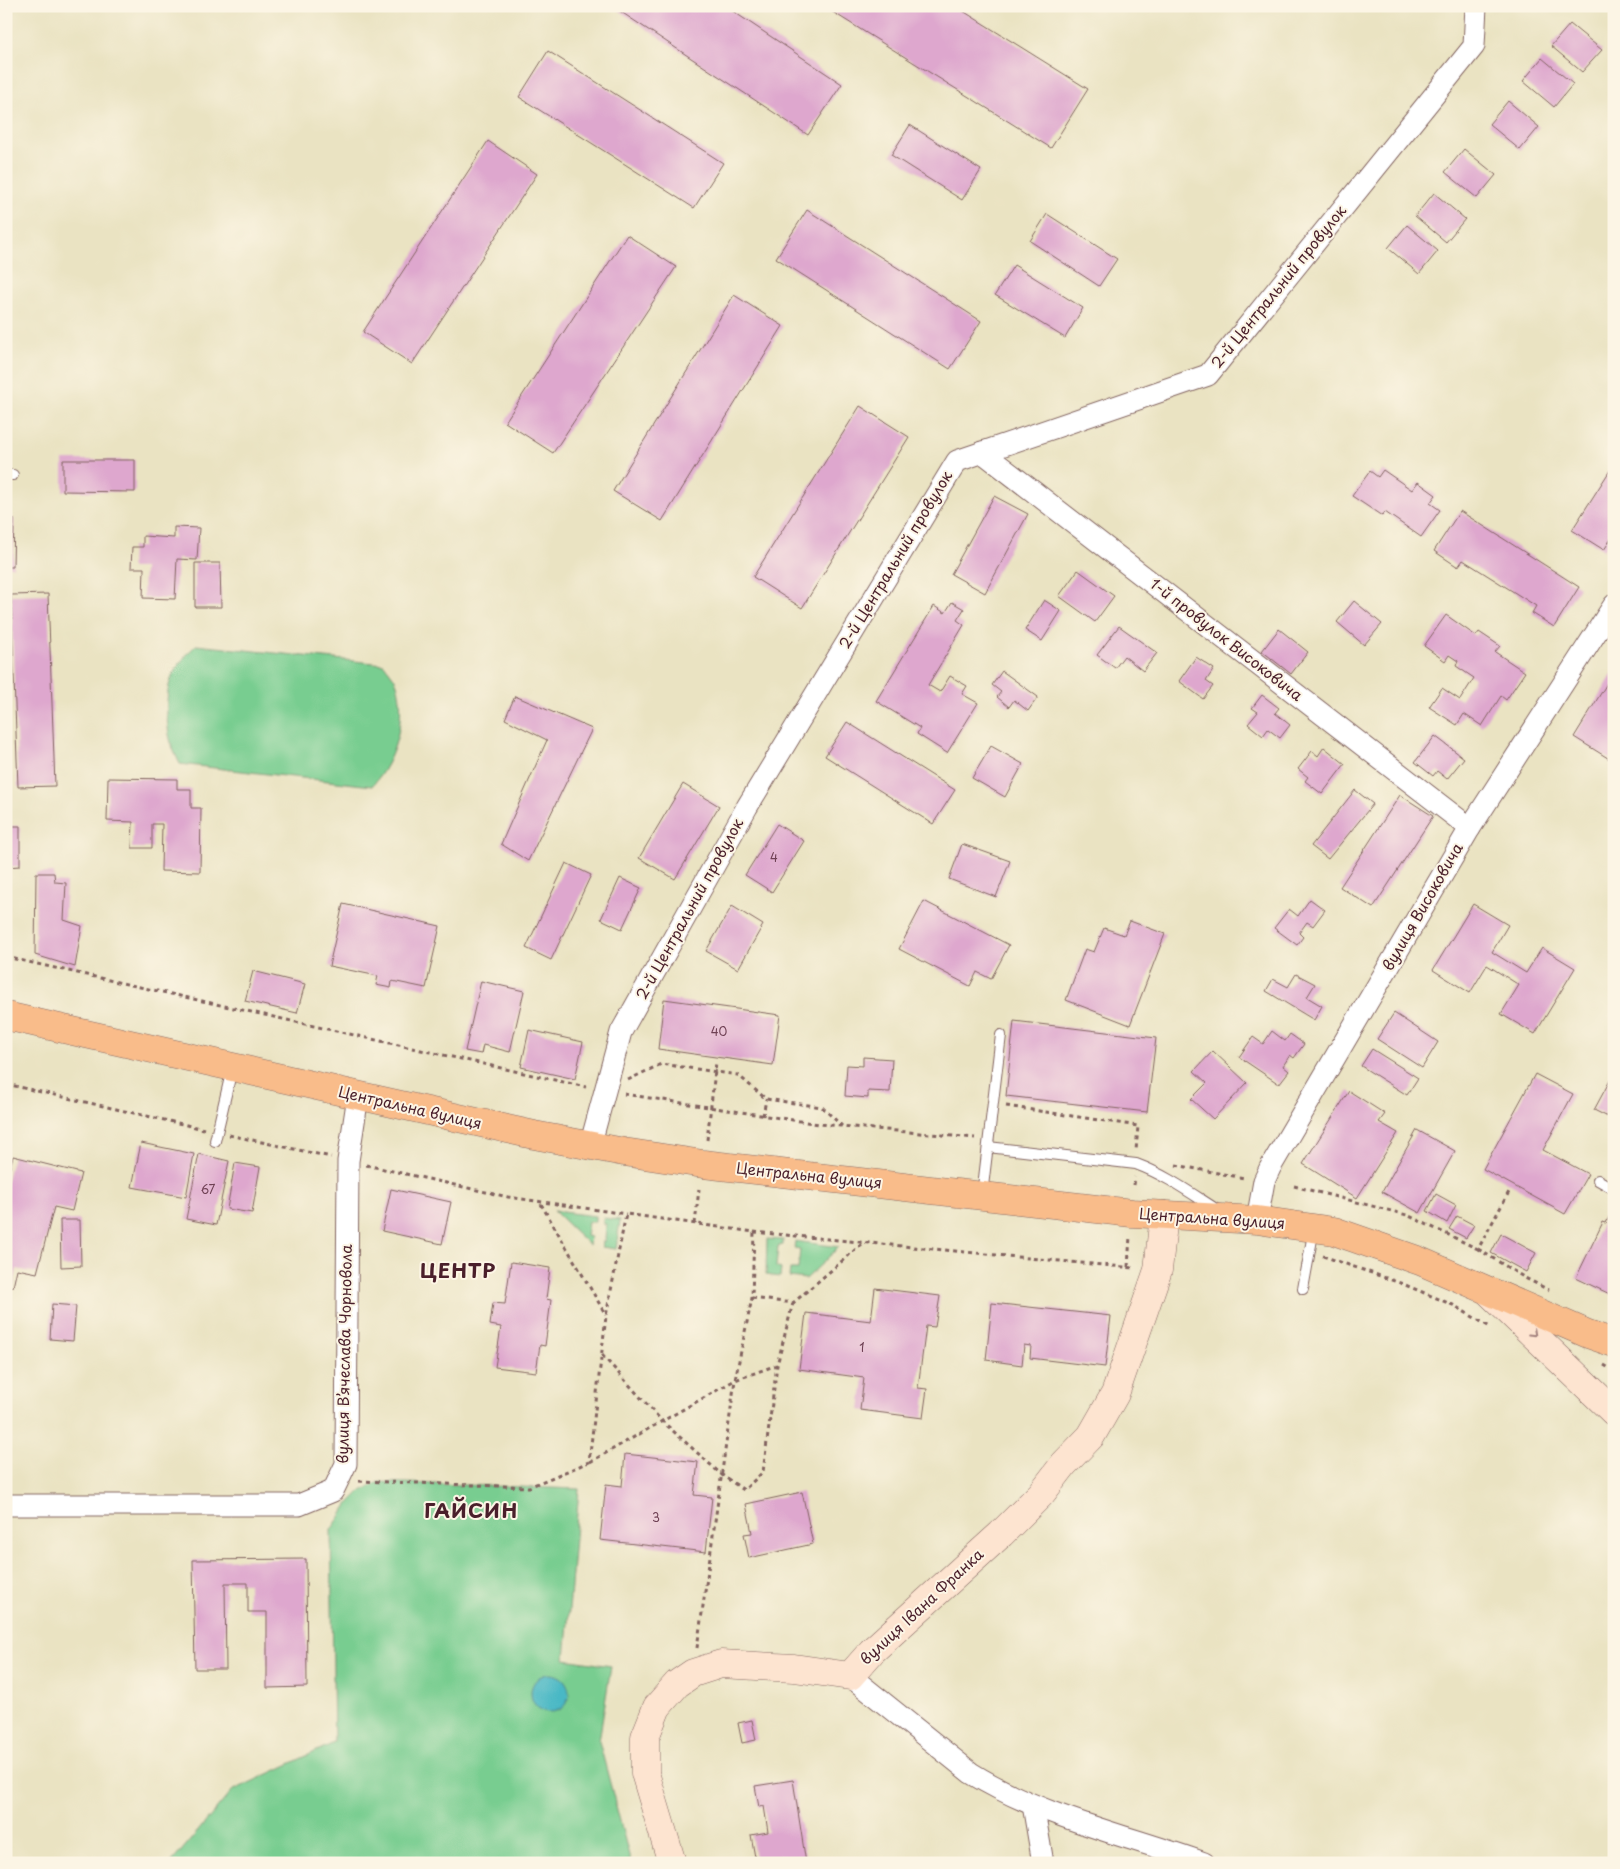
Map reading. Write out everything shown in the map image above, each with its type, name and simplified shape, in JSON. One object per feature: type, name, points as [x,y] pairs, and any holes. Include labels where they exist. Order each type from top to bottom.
[{"type":"highway","name":"Центральна вулиця","points":[[6,1016],[232,1068],[590,1146],[703,1164],[1132,1213],[1258,1220],[1312,1240],[1334,1231],[1394,1251],[1484,1288]]},
{"type":"highway","points":[[1484,1288],[1588,1334],[1614,1343]]},
{"type":"street","name":"2-й Центральний провулок","points":[[590,1146],[612,1092],[621,1032],[752,798],[957,461],[1208,375],[1474,46],[1476,6]]},
{"type":"street","name":"1-й провулок Високовича","points":[[982,452],[1470,828]]},
{"type":"street","name":"вулиця Високовича","points":[[1258,1220],[1262,1188],[1270,1168],[1470,828],[1614,605]]},
{"type":"street","name":"вулиця Вʼячеслава Чорновола","points":[[6,1506],[299,1505],[333,1491],[346,1464],[348,1161],[358,1096]]},
{"type":"street","name":"вулиця Івана Франка","points":[[1164,1215],[1158,1270],[1116,1394],[1091,1436],[1064,1464],[1041,1494],[1001,1534],[872,1651],[850,1676],[971,1773],[990,1785],[1033,1805],[1204,1863]]},
{"type":"street","name":"Центральна вулиця","points":[[1484,1288],[1614,1412]]},
{"type":"street","points":[[1579,1377],[1574,1356],[1577,1346],[1588,1334]]},
{"type":"street","points":[[672,1863],[645,1773],[645,1737],[658,1707],[677,1684],[693,1673],[722,1664],[794,1668],[850,1676]]},
{"type":"street","points":[[1033,1805],[1043,1863]]},
{"type":"lane","points":[[982,1196],[1001,1035]]},
{"type":"lane","points":[[216,1137],[232,1068]]},
{"type":"lane","points":[[988,1143],[1136,1164],[1151,1169],[1230,1218]]},
{"type":"lane","points":[[1598,1180],[1614,1189]]},
{"type":"lane","points":[[1303,1289],[1312,1240]]},
{"type":"path","points":[[6,957],[612,1092],[711,1109],[988,1143]]},
{"type":"path","points":[[707,1140],[716,1062]]},
{"type":"path","points":[[612,1092],[621,1083],[661,1064],[738,1075],[766,1099],[822,1106],[843,1126]]},
{"type":"path","points":[[6,1084],[216,1137],[348,1161],[541,1203],[754,1232],[1158,1270]]},
{"type":"path","points":[[763,1116],[766,1099]]},
{"type":"path","points":[[993,1104],[1138,1126],[1134,1185]]},
{"type":"path","points":[[1174,1165],[1192,1170],[1244,1178]]},
{"type":"path","points":[[1294,1186],[1406,1215],[1478,1249],[1525,1278],[1552,1291]]},
{"type":"path","points":[[695,1224],[700,1189]]},
{"type":"path","points":[[1478,1249],[1510,1190]]},
{"type":"path","points":[[541,1203],[606,1316]]},
{"type":"path","points":[[590,1462],[606,1316],[626,1214]]},
{"type":"path","points":[[693,1673],[735,1380],[752,1298],[754,1232]]},
{"type":"path","points":[[1128,1267],[1130,1232]]},
{"type":"path","points":[[1312,1240],[1453,1305],[1491,1327]]},
{"type":"path","points":[[601,1354],[662,1421],[722,1475],[744,1490],[763,1472],[777,1365],[793,1303],[863,1243]]},
{"type":"path","points":[[752,1298],[793,1303]]},
{"type":"path","points":[[338,1480],[529,1487],[590,1462],[735,1380],[777,1365]]},
{"type":"green space","points":[[196,645],[384,664],[397,684],[401,711],[400,725],[393,752],[380,776],[372,786],[180,764],[169,732],[167,716],[168,690],[174,672]]},
{"type":"green space","points":[[554,1211],[595,1216],[595,1222],[588,1222],[586,1236],[590,1237],[589,1245]]},
{"type":"green space","points":[[603,1218],[620,1220],[616,1249],[602,1247],[603,1241],[605,1241],[606,1224],[603,1224]]},
{"type":"green space","points":[[767,1239],[783,1240],[783,1245],[778,1246],[776,1267],[781,1269],[780,1277],[766,1275]]},
{"type":"green space","points":[[795,1241],[839,1247],[806,1279],[789,1277],[790,1269],[798,1269],[800,1249],[794,1248]]},
{"type":"green space","points":[[379,1482],[579,1489],[565,1659],[611,1666],[599,1741],[631,1863],[171,1863],[232,1791],[334,1743],[331,1530],[350,1502],[361,1491]]},
{"type":"water","points":[[550,1674],[563,1680],[569,1693],[563,1706],[550,1712],[537,1706],[531,1693],[537,1680]]},
{"type":"building","points":[[612,6],[725,6],[842,84],[808,135]]},
{"type":"building","points":[[823,6],[955,6],[1088,89],[1051,148]]},
{"type":"building","points":[[1570,24],[1602,50],[1582,72],[1551,46]]},
{"type":"building","points":[[548,51],[723,163],[694,208],[519,97]]},
{"type":"building","points":[[1542,58],[1573,84],[1554,107],[1523,81]]},
{"type":"building","points":[[1508,101],[1539,127],[1520,150],[1489,124]]},
{"type":"building","points":[[910,125],[981,170],[962,200],[891,155]]},
{"type":"building","points":[[488,141],[537,174],[412,364],[363,332]]},
{"type":"building","points":[[1464,149],[1496,175],[1477,198],[1445,172]]},
{"type":"building","points":[[1434,193],[1465,219],[1446,242],[1415,216]]},
{"type":"building","points":[[807,210],[981,321],[950,369],[776,258]]},
{"type":"building","points":[[1047,214],[1117,259],[1099,286],[1030,241]]},
{"type":"building","points":[[1407,225],[1438,251],[1419,274],[1388,248]]},
{"type":"building","points":[[627,235],[676,267],[553,453],[505,422]]},
{"type":"building","points":[[1014,265],[1083,308],[1065,338],[995,295]]},
{"type":"building","points":[[734,295],[783,326],[662,521],[613,491]]},
{"type":"building","points":[[860,406],[909,437],[802,608],[753,577]]},
{"type":"building","points":[[63,460],[135,460],[135,492],[63,491]]},
{"type":"building","points":[[1614,464],[1614,534],[1604,550],[1572,530]]},
{"type":"building","points":[[1383,470],[1412,490],[1418,482],[1436,495],[1430,503],[1440,510],[1421,537],[1385,512],[1382,516],[1352,496],[1370,471],[1378,477]]},
{"type":"building","points":[[994,496],[1028,514],[985,593],[951,574]]},
{"type":"building","points":[[1460,511],[1579,587],[1554,627],[1532,613],[1536,606],[1463,560],[1458,567],[1434,551]]},
{"type":"building","points":[[6,518],[14,519],[13,567],[6,567]]},
{"type":"building","points":[[174,527],[199,528],[197,560],[177,559],[175,599],[143,598],[144,568],[131,568],[132,547],[143,547],[143,536],[174,538]]},
{"type":"building","points":[[195,563],[220,563],[221,607],[195,607]]},
{"type":"building","points":[[1078,570],[1114,596],[1095,622],[1059,596]]},
{"type":"building","points":[[48,594],[55,786],[18,787],[11,595]]},
{"type":"building","points":[[1044,600],[1061,611],[1042,641],[1025,630]]},
{"type":"building","points":[[1354,601],[1382,624],[1364,645],[1337,622]]},
{"type":"building","points":[[952,602],[964,609],[957,620],[964,625],[928,685],[940,692],[950,676],[967,686],[962,694],[978,703],[947,753],[917,734],[920,728],[876,701],[934,606],[945,613]]},
{"type":"building","points":[[1446,615],[1476,636],[1479,632],[1500,646],[1495,652],[1525,672],[1506,700],[1501,696],[1482,726],[1464,714],[1457,725],[1429,707],[1442,688],[1460,700],[1474,678],[1456,666],[1458,661],[1449,655],[1445,661],[1424,646]]},
{"type":"building","points":[[1119,626],[1157,653],[1143,671],[1124,656],[1115,668],[1097,655]]},
{"type":"building","points":[[1279,629],[1308,652],[1291,674],[1262,651]]},
{"type":"building","points":[[1196,657],[1214,669],[1206,681],[1213,686],[1203,699],[1179,681]]},
{"type":"building","points":[[1002,671],[1038,697],[1028,711],[1014,700],[1009,707],[997,697],[1001,692],[992,685]]},
{"type":"building","points":[[1614,672],[1614,755],[1611,760],[1574,737]]},
{"type":"building","points":[[1262,695],[1279,708],[1275,713],[1290,725],[1280,738],[1268,729],[1263,736],[1248,724],[1258,712],[1252,708]]},
{"type":"building","points":[[515,696],[592,729],[528,861],[501,844],[547,740],[505,719]]},
{"type":"building","points":[[847,722],[955,790],[933,824],[825,756]]},
{"type":"building","points":[[1435,736],[1464,758],[1447,779],[1437,771],[1433,776],[1415,762]]},
{"type":"building","points":[[991,746],[1023,764],[1005,797],[972,778]]},
{"type":"building","points":[[1324,747],[1345,764],[1322,794],[1305,781],[1308,777],[1298,769],[1312,751],[1318,756]]},
{"type":"building","points":[[108,778],[177,779],[177,789],[191,789],[191,808],[201,808],[200,872],[161,871],[162,824],[152,824],[152,848],[132,848],[133,822],[107,821]]},
{"type":"building","points":[[683,784],[719,806],[675,879],[639,858]]},
{"type":"building","points":[[1355,790],[1373,804],[1328,859],[1311,846]]},
{"type":"building","points":[[1400,795],[1433,816],[1373,908],[1340,887]]},
{"type":"building","points":[[777,824],[804,841],[772,892],[745,875]]},
{"type":"building","points":[[6,826],[20,826],[20,866],[6,867]]},
{"type":"building","points":[[962,844],[1010,861],[996,897],[949,879]]},
{"type":"building","points":[[566,863],[591,875],[551,960],[526,948]]},
{"type":"building","points":[[36,873],[54,873],[55,882],[66,883],[64,920],[82,926],[75,967],[35,955]]},
{"type":"building","points":[[620,878],[641,888],[622,929],[601,919]]},
{"type":"building","points":[[1310,899],[1325,910],[1313,926],[1307,922],[1299,933],[1303,937],[1297,945],[1274,928],[1289,909],[1298,916]]},
{"type":"building","points":[[924,901],[1009,945],[991,979],[977,972],[970,986],[899,949]]},
{"type":"building","points":[[343,904],[440,926],[426,988],[392,981],[391,988],[376,985],[378,976],[329,966]]},
{"type":"building","points":[[1473,904],[1508,925],[1492,952],[1526,973],[1542,948],[1575,968],[1535,1034],[1501,1014],[1519,985],[1487,965],[1470,993],[1433,970]]},
{"type":"building","points":[[732,906],[763,925],[738,969],[706,951]]},
{"type":"building","points":[[1130,921],[1165,934],[1130,1025],[1066,1000],[1085,949],[1094,952],[1104,928],[1124,935]]},
{"type":"building","points":[[253,971],[305,984],[297,1013],[245,1001]]},
{"type":"building","points":[[1296,974],[1315,984],[1307,997],[1322,1006],[1314,1020],[1266,991],[1273,979],[1288,987]]},
{"type":"building","points":[[481,981],[524,991],[510,1052],[483,1045],[481,1054],[465,1051]]},
{"type":"building","points":[[664,999],[780,1015],[773,1065],[658,1049]]},
{"type":"building","points":[[1394,1013],[1438,1042],[1422,1068],[1377,1039]]},
{"type":"building","points":[[1014,1021],[1156,1038],[1147,1112],[1006,1096]]},
{"type":"building","points":[[529,1030],[583,1042],[575,1079],[521,1067]]},
{"type":"building","points":[[1272,1031],[1285,1041],[1290,1034],[1304,1044],[1294,1058],[1290,1055],[1283,1066],[1289,1071],[1279,1084],[1239,1057],[1253,1037],[1263,1044]]},
{"type":"building","points":[[1372,1049],[1418,1078],[1407,1095],[1361,1066]]},
{"type":"building","points":[[1213,1051],[1247,1083],[1213,1119],[1191,1099],[1207,1083],[1194,1071]]},
{"type":"building","points":[[863,1057],[892,1059],[890,1092],[868,1091],[868,1098],[845,1096],[847,1065],[863,1066]]},
{"type":"building","points":[[1614,1073],[1614,1120],[1594,1110]]},
{"type":"building","points":[[1535,1074],[1573,1094],[1543,1150],[1588,1174],[1565,1214],[1483,1169]]},
{"type":"building","points":[[1349,1091],[1385,1114],[1379,1122],[1398,1133],[1357,1198],[1303,1164]]},
{"type":"building","points":[[1417,1130],[1455,1151],[1420,1213],[1382,1192]]},
{"type":"building","points":[[141,1143],[194,1154],[186,1197],[132,1187]]},
{"type":"building","points":[[199,1154],[229,1161],[216,1225],[186,1219]]},
{"type":"building","points":[[13,1156],[81,1173],[72,1211],[54,1207],[37,1273],[17,1269],[13,1287],[6,1286],[6,1183]]},
{"type":"building","points":[[235,1163],[260,1167],[252,1213],[227,1209]]},
{"type":"building","points":[[391,1189],[451,1202],[442,1244],[382,1231]]},
{"type":"building","points":[[1436,1194],[1456,1205],[1447,1223],[1427,1211]]},
{"type":"building","points":[[1612,1211],[1614,1212],[1614,1296],[1576,1278],[1603,1222],[1606,1223]]},
{"type":"building","points":[[1457,1216],[1474,1225],[1466,1238],[1449,1229]]},
{"type":"building","points":[[60,1220],[80,1220],[81,1266],[61,1267]]},
{"type":"building","points":[[1501,1234],[1536,1253],[1526,1272],[1491,1253]]},
{"type":"building","points":[[511,1262],[550,1268],[546,1299],[551,1300],[545,1346],[540,1345],[536,1372],[495,1367],[501,1327],[490,1325],[493,1303],[505,1304]]},
{"type":"building","points":[[875,1288],[940,1296],[935,1327],[926,1326],[918,1388],[927,1389],[923,1418],[860,1410],[864,1378],[799,1369],[806,1313],[871,1321]]},
{"type":"building","points":[[992,1303],[1111,1316],[1105,1367],[1030,1358],[1031,1346],[1024,1345],[1022,1365],[986,1360]]},
{"type":"building","points":[[52,1304],[76,1306],[73,1341],[50,1339]]},
{"type":"building","points":[[625,1454],[698,1462],[694,1495],[712,1497],[706,1552],[600,1540],[606,1484],[622,1486]]},
{"type":"building","points":[[802,1492],[813,1544],[749,1558],[744,1534],[752,1533],[746,1504]]},
{"type":"building","points":[[306,1559],[307,1687],[267,1688],[267,1612],[248,1612],[248,1583],[225,1583],[226,1669],[195,1669],[193,1560]]},
{"type":"building","points":[[752,1720],[756,1740],[742,1743],[738,1723]]},
{"type":"building","points":[[793,1780],[806,1863],[756,1863],[751,1835],[768,1832],[764,1806],[759,1807],[755,1786]]},
{"type":"district","name":"ЦЕНТР","points":[[458,1271]]},
{"type":"district","name":"ГАЙСИН","points":[[471,1511]]}]
